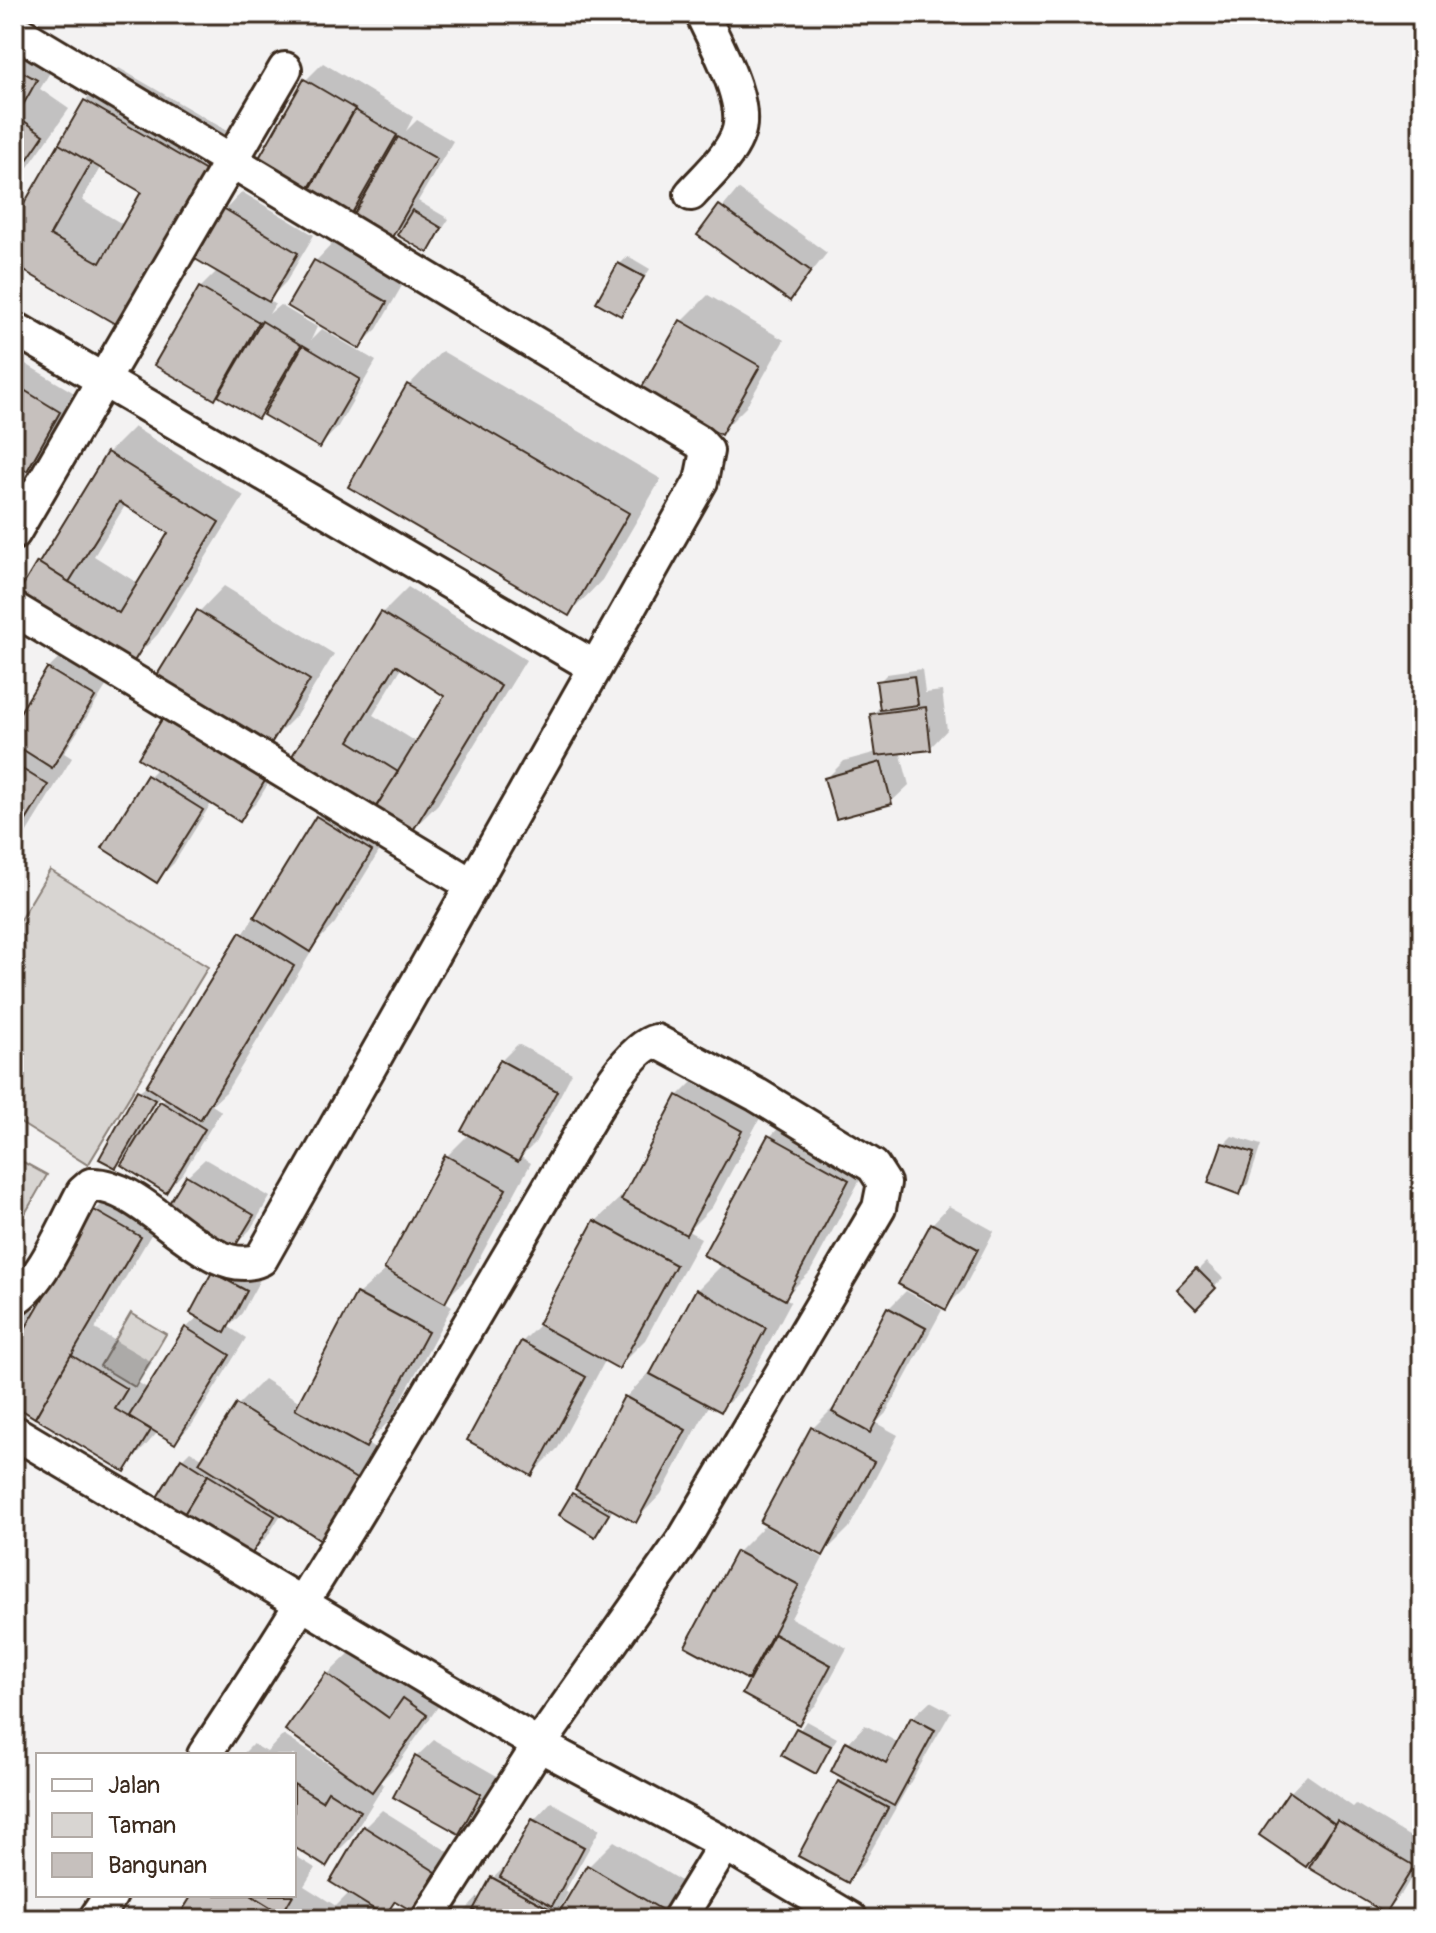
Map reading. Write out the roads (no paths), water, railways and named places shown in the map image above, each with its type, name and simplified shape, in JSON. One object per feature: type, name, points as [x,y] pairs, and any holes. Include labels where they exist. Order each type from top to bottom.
[{"type":"street","points":[[691,194],[731,148],[741,124],[732,82],[702,14]]},
{"type":"street","points":[[14,30],[233,158],[699,442],[707,451],[701,481],[261,1259],[248,1265],[236,1264],[212,1253],[112,1188],[91,1185],[83,1192],[42,1271],[26,1292],[14,1299]]},
{"type":"street","points":[[14,533],[285,69]]},
{"type":"street","points":[[14,328],[595,667]]},
{"type":"street","points":[[14,609],[472,885]]},
{"type":"street","points":[[205,1753],[305,1604],[568,1156],[636,1050],[656,1041],[757,1095],[873,1166],[884,1183],[879,1208],[684,1539],[539,1745],[428,1919]]},
{"type":"street","points":[[14,1432],[539,1745],[725,1844],[851,1919]]},
{"type":"street","points":[[679,1919],[725,1844]]},
{"type":"street","points":[[95,1919],[110,1897]]}]
